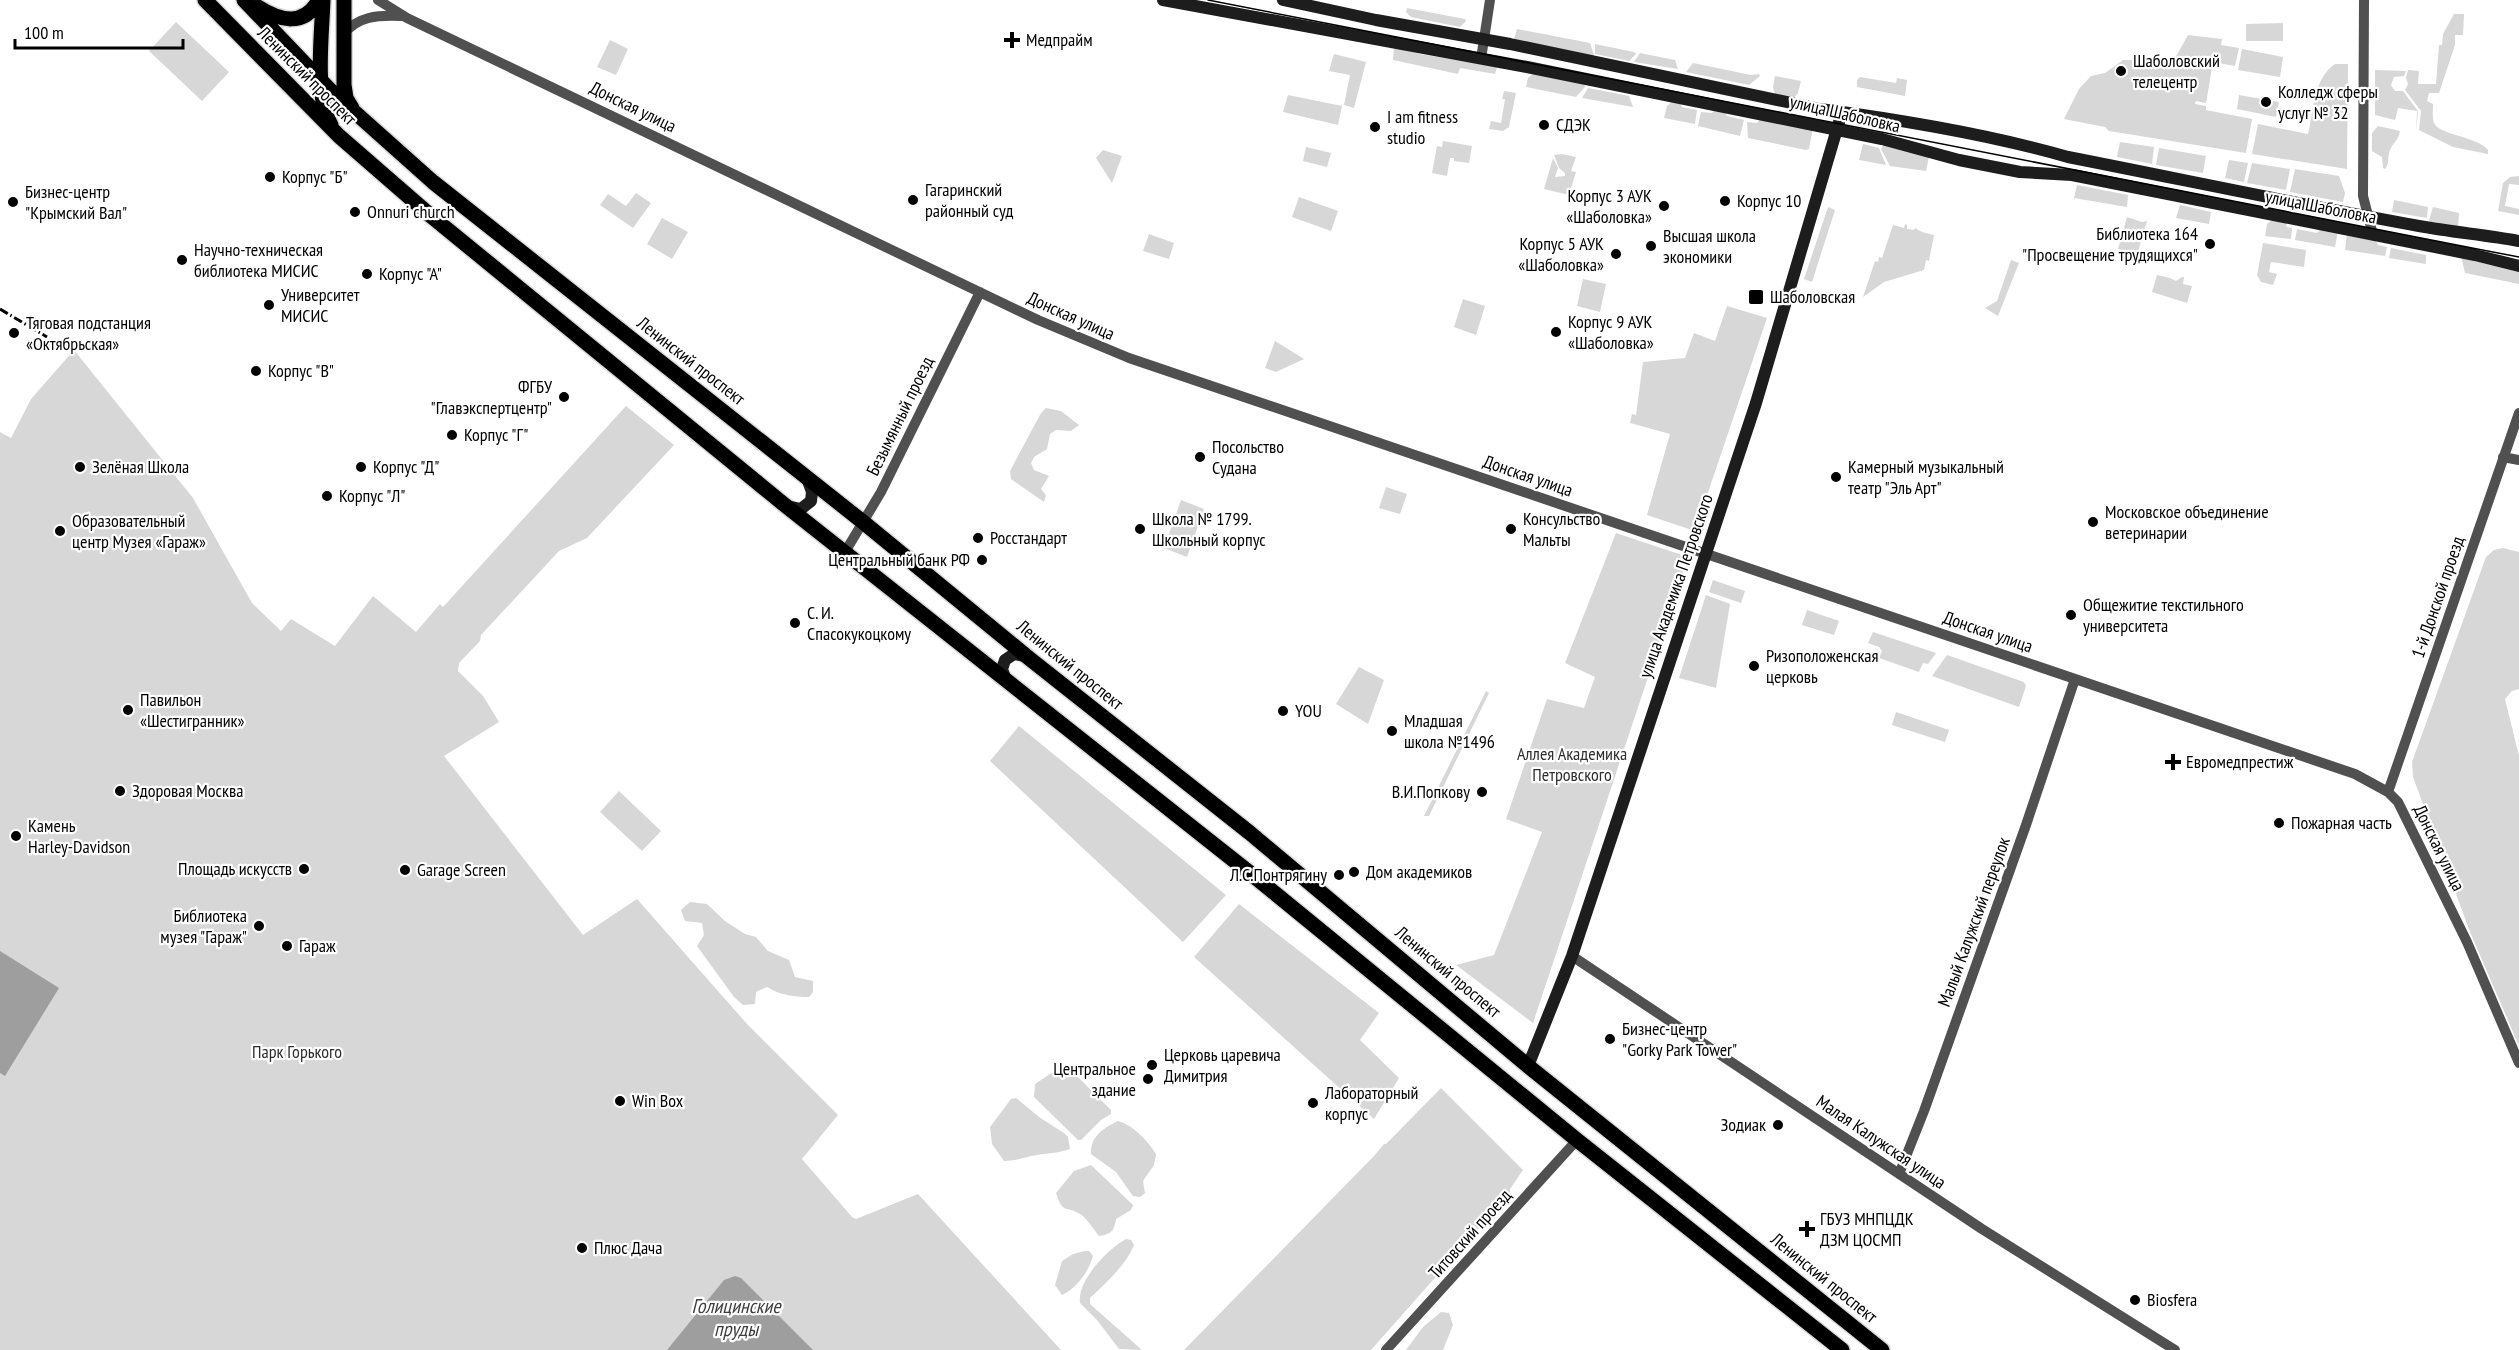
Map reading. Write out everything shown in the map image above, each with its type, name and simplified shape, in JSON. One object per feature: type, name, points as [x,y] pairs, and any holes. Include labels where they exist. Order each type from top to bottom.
[{"type":"main road","name":"Ленинский проспект","points":[[205,0],[339,136],[431,216],[786,506],[1264,884],[1577,1140],[1842,1350]]},
{"type":"main road","name":"Ленинский проспект","points":[[245,0],[322,82],[433,183],[863,522],[1316,886],[1528,1066],[1882,1350]]},
{"type":"main road","points":[[245,0],[278,18],[293,20],[307,14],[321,0]]},
{"type":"main road","points":[[321,0],[322,82],[325,111],[339,136]]},
{"type":"main road","points":[[344,0],[344,85],[346,98],[357,116]]},
{"type":"main road","name":"улица Шаболовка","points":[[1163,0],[1264,20],[1298,23],[1838,130],[1882,139],[1947,158],[2020,172],[2072,175],[2475,255],[2519,266]]},
{"type":"main road","name":"улица Шаболовка","points":[[1283,0],[1307,7],[1510,44],[1842,112],[2025,145],[2068,157],[2349,213],[2519,241]]},
{"type":"main road","name":"улица Академика Петровского","points":[[1528,1066],[1572,956],[1707,554],[1756,403],[1842,112]]},
{"type":"main road","points":[[786,506],[801,509],[812,501],[812,492],[807,478]]},
{"type":"main road","points":[[1006,681],[1002,669],[1005,660],[1014,654],[1028,656]]},
{"type":"street","name":"Донская улица","points":[[378,0],[404,16],[1038,321],[1129,358],[2355,774],[2388,792],[2398,802],[2467,942],[2519,1063]]},
{"type":"street","points":[[1481,59],[1490,0]]},
{"type":"street","points":[[2364,0],[2363,196],[2373,235]]},
{"type":"street","name":"Донская улица","points":[[343,35],[354,24],[372,16],[404,16]]},
{"type":"street","points":[[1488,20],[1494,34],[1510,44]]},
{"type":"street","points":[[2349,213],[2363,196]]},
{"type":"street","name":"Безымянный проезд","points":[[845,552],[881,492],[980,292]]},
{"type":"street","name":"1-й Донской проезд","points":[[2388,792],[2519,413]]},
{"type":"street","points":[[2503,457],[2519,460]]},
{"type":"street","name":"Малый Калужский переулок","points":[[1899,1174],[1924,1111],[2026,825],[2075,679]]},
{"type":"street","name":"Малая Калужская улица","points":[[1572,956],[1982,1229],[2175,1350]]},
{"type":"street","name":"Титовский проезд","points":[[1386,1350],[1577,1140]]},
{"type":"green space","points":[[1407,8],[1466,21],[1460,27],[1411,17],[1406,12]]},
{"type":"green space","points":[[2454,14],[2464,14],[2463,35],[2455,35],[2455,45],[2439,93],[2429,93],[2427,101],[2433,104],[2433,121],[2437,127],[2482,145],[2488,150],[2488,154],[2453,147],[2419,130],[2421,111],[2405,90],[2408,84],[2406,78],[2408,70],[2419,71],[2418,84],[2436,84],[2439,45],[2442,45],[2443,34]]},
{"type":"green space","points":[[176,22],[229,72],[202,101],[149,51]]},
{"type":"green space","points":[[2283,23],[2283,41],[2246,41],[2246,24]]},
{"type":"green space","points":[[1517,29],[1590,43],[1594,55],[1591,59],[1514,39]]},
{"type":"green space","points":[[2188,35],[2222,39],[2221,45],[2239,48],[2235,66],[2213,62],[2206,103],[2196,101],[2195,104],[2206,106],[2206,110],[2252,119],[2246,153],[2109,131],[2105,127],[2064,119],[2079,89],[2091,76],[2105,73],[2123,60],[2174,60]]},
{"type":"green space","points":[[610,40],[628,49],[616,75],[597,67]]},
{"type":"green space","points":[[1595,44],[1636,54],[1629,61],[1595,54]]},
{"type":"green space","points":[[1394,46],[1420,54],[1497,67],[1495,74],[1460,68],[1458,74],[1393,60]]},
{"type":"green space","points":[[2242,49],[2283,57],[2280,77],[2238,70]]},
{"type":"green space","points":[[1640,53],[1675,60],[1678,69],[1634,62]]},
{"type":"green space","points":[[1334,54],[1366,62],[1354,108],[1344,105],[1350,75],[1329,71]]},
{"type":"green space","points":[[1693,63],[1760,76],[1749,85],[1686,72]]},
{"type":"green space","points":[[2335,64],[2348,64],[2347,169],[2252,154],[2258,124],[2308,134],[2318,86],[2328,70]]},
{"type":"green space","points":[[2375,70],[2406,71],[2404,76],[2394,77],[2391,85],[2395,91],[2403,91],[2418,111],[2416,132],[2417,111],[2398,108],[2395,120],[2375,115]]},
{"type":"green space","points":[[1534,73],[1584,82],[1585,87],[1576,97],[1526,87],[1528,78]]},
{"type":"green space","points":[[1775,76],[1801,81],[1798,93],[1793,99],[1775,94],[1773,87]]},
{"type":"green space","points":[[1860,77],[1896,83],[1897,78],[1907,80],[1905,96],[1857,87],[1857,80]]},
{"type":"green space","points":[[1588,88],[1629,96],[1633,107],[1582,98]]},
{"type":"green space","points":[[1504,91],[1516,93],[1509,127],[1503,131],[1489,129],[1491,121],[1501,123]]},
{"type":"green space","points":[[1288,95],[1342,106],[1338,125],[1283,112]]},
{"type":"green space","points":[[2239,95],[2279,102],[2276,117],[2237,109]]},
{"type":"green space","points":[[1674,100],[1679,101],[1682,107],[1697,110],[1695,124],[1664,118],[1667,106]]},
{"type":"green space","points":[[1716,109],[1724,110],[1727,116],[1744,120],[1740,136],[1698,126],[1701,112],[1712,113]]},
{"type":"green space","points":[[1761,118],[1813,128],[1809,149],[1748,138],[1747,122],[1757,123]]},
{"type":"green space","points":[[2378,126],[2400,131],[2390,150],[2385,169],[2382,157],[2372,151],[2372,133]]},
{"type":"green space","points":[[1443,141],[1472,146],[1469,163],[1454,161],[1454,158],[1450,158],[1447,176],[1432,173],[1437,146],[1442,147]]},
{"type":"green space","points":[[2120,142],[2154,147],[2152,164],[2117,157]]},
{"type":"green space","points":[[1863,144],[1879,148],[1886,165],[1859,160]]},
{"type":"green space","points":[[1884,144],[1929,157],[1926,171],[1890,166],[1881,149]]},
{"type":"green space","points":[[1306,147],[1331,153],[1327,167],[1303,161]]},
{"type":"green space","points":[[2159,148],[2206,156],[2203,173],[2156,165]]},
{"type":"green space","points":[[1103,150],[1122,156],[1112,183],[1096,158]]},
{"type":"green space","points":[[1554,155],[1576,157],[1571,171],[1576,172],[1569,195],[1544,189],[1553,158],[1558,168],[1555,177],[1565,176]]},
{"type":"green space","points":[[2229,160],[2248,163],[2244,182],[2225,178]]},
{"type":"green space","points":[[2252,163],[2290,169],[2286,190],[2247,183]]},
{"type":"green space","points":[[2295,169],[2339,176],[2345,193],[2343,202],[2290,192]]},
{"type":"green space","points":[[2519,176],[2519,185],[2509,184],[2505,206],[2519,209],[2519,215],[2498,211],[2503,183],[2510,177]]},
{"type":"green space","points":[[2077,185],[2128,195],[2127,207],[2074,198]]},
{"type":"green space","points":[[636,193],[651,203],[633,228],[600,205],[608,194],[626,206]]},
{"type":"green space","points":[[1299,197],[1338,211],[1331,231],[1292,217]]},
{"type":"green space","points":[[2394,200],[2428,207],[2427,218],[2392,212]]},
{"type":"green space","points":[[2180,205],[2211,212],[2209,224],[2176,218]]},
{"type":"green space","points":[[1828,207],[1835,210],[1812,282],[1804,279]]},
{"type":"green space","points":[[2433,207],[2459,213],[2458,227],[2432,224],[2429,220]]},
{"type":"green space","points":[[2127,217],[2142,222],[2147,221],[2137,255],[2118,249]]},
{"type":"green space","points":[[662,218],[688,232],[672,259],[647,244]]},
{"type":"green space","points":[[2272,220],[2285,221],[2287,227],[2292,228],[2291,239],[2265,236],[2267,224]]},
{"type":"green space","points":[[1905,224],[1907,229],[1914,230],[1915,228],[1934,235],[1929,261],[1926,260],[1924,270],[1884,282],[1863,297],[1875,261],[1878,262],[1879,257],[1882,258],[1893,225],[1904,228]]},
{"type":"green space","points":[[2297,229],[2317,233],[2321,229],[2338,231],[2335,247],[2295,240]]},
{"type":"green space","points":[[2347,233],[2375,239],[2378,245],[2387,247],[2385,256],[2345,250]]},
{"type":"green space","points":[[1149,234],[1174,243],[1169,259],[1143,251]]},
{"type":"green space","points":[[2263,243],[2306,250],[2304,267],[2271,262],[2269,272],[2277,274],[2273,285],[2261,282],[2257,275]]},
{"type":"green space","points":[[2391,248],[2426,255],[2426,264],[2389,258]]},
{"type":"green space","points":[[2461,256],[2519,272],[2519,284],[2465,273]]},
{"type":"green space","points":[[2011,260],[2019,263],[1998,316],[1985,308],[1997,301]]},
{"type":"green space","points":[[2157,275],[2176,281],[2184,277],[2183,284],[2192,286],[2187,303],[2152,292]]},
{"type":"green space","points":[[1583,279],[1606,284],[1600,312],[1577,306]]},
{"type":"green space","points":[[1463,299],[1485,306],[1476,335],[1454,327]]},
{"type":"green space","points":[[1727,306],[1767,318],[1695,531],[1647,515],[1670,434],[1630,423],[1632,414],[1636,415],[1643,362],[1685,358],[1694,333],[1715,341]]},
{"type":"green space","points":[[1275,341],[1304,359],[1276,372],[1265,368]]},
{"type":"green space","name":"Парк Горького","points":[[74,350],[193,498],[252,603],[281,631],[291,619],[335,646],[373,596],[416,632],[440,604],[443,607],[626,406],[674,445],[587,538],[559,551],[481,635],[480,641],[459,663],[458,671],[483,696],[499,722],[444,756],[583,935],[637,899],[747,1024],[838,1115],[802,1159],[852,1217],[856,1219],[918,1194],[1061,1350],[0,1350],[0,432],[11,438],[31,399]]},
{"type":"green space","points":[[1046,408],[1061,411],[1079,425],[1071,431],[1056,430],[1050,434],[1047,449],[1034,457],[1031,463],[1034,470],[1049,476],[1041,489],[1046,495],[1044,502],[1011,479],[1010,471],[1041,413]]},
{"type":"green space","points":[[1386,487],[1407,494],[1400,514],[1379,508]]},
{"type":"green space","points":[[1181,500],[1204,509],[1187,557],[1164,548]]},
{"type":"green space","name":"Аллея Академика Петровского","points":[[1616,533],[1688,557],[1533,1023],[1456,965],[1494,955],[1542,832],[1506,819],[1547,699],[1584,708],[1595,677],[1565,663]]},
{"type":"green space","points":[[2503,548],[2519,552],[2519,689],[2512,691],[2505,699],[2519,756],[2519,1046],[2470,932],[2413,777],[2412,762],[2486,557],[2494,550]]},
{"type":"green space","points":[[1713,580],[1745,591],[1741,603],[1709,592]]},
{"type":"green space","points":[[1706,595],[1730,604],[1716,688],[1679,678]]},
{"type":"green space","points":[[1807,610],[1839,621],[1834,635],[1802,625]]},
{"type":"green space","points":[[1873,632],[1936,653],[1928,664],[1923,663],[1919,672],[1879,658],[1882,651],[1879,647],[1868,643]]},
{"type":"green space","points":[[1947,655],[2024,682],[2026,686],[2019,707],[1932,676]]},
{"type":"green space","points":[[1359,667],[1384,680],[1368,724],[1336,704]]},
{"type":"green space","points":[[1486,691],[1489,693],[1429,816],[1424,816]]},
{"type":"green space","points":[[1896,712],[1949,730],[1945,742],[1892,725]]},
{"type":"green space","points":[[1019,726],[1226,895],[1183,942],[990,761]]},
{"type":"green space","points":[[619,791],[661,831],[642,851],[600,812]]},
{"type":"green space","points":[[690,902],[707,904],[725,921],[745,934],[756,937],[768,951],[789,960],[795,977],[813,981],[813,992],[809,997],[798,997],[782,994],[767,987],[756,992],[755,1004],[743,1005],[734,997],[697,946],[704,935],[702,923],[685,921],[681,910]]},
{"type":"green space","points":[[1239,904],[1379,1013],[1360,1040],[1399,1078],[1374,1119],[1194,957]]},
{"type":"green space","points":[[1056,1070],[1068,1071],[1077,1076],[1111,1110],[1111,1114],[1101,1120],[1081,1140],[1078,1140],[1034,1097],[1035,1084]]},
{"type":"green space","points":[[1441,1088],[1523,1170],[1510,1189],[1511,1198],[1495,1210],[1371,1350],[1184,1350],[1384,1144]]},
{"type":"green space","points":[[1016,1098],[1039,1117],[1064,1133],[1068,1137],[1070,1149],[1004,1161],[992,1144],[990,1127],[1011,1099]]},
{"type":"green space","points":[[1118,1121],[1140,1134],[1156,1154],[1154,1165],[1143,1181],[1145,1193],[1140,1197],[1133,1196],[1116,1172],[1091,1154],[1091,1148],[1098,1134]]},
{"type":"green space","points":[[1091,1165],[1133,1205],[1131,1210],[1116,1219],[1112,1231],[1099,1236],[1083,1216],[1063,1207],[1056,1193],[1074,1171]]},
{"type":"green space","points":[[1126,1239],[1131,1240],[1134,1245],[1126,1260],[1090,1298],[1090,1304],[1142,1350],[1119,1349],[1097,1320],[1080,1303],[1080,1294],[1088,1275],[1111,1250]]},
{"type":"green space","points":[[1089,1251],[1093,1256],[1089,1267],[1077,1284],[1062,1295],[1055,1285],[1062,1261],[1073,1254]]},
{"type":"green space","points":[[1441,1312],[1449,1313],[1453,1325],[1443,1350],[1406,1350],[1423,1327]]},
{"type":"water","points":[[0,951],[59,988],[5,1076],[0,1073]]},
{"type":"water","name":"Голицинские пруды","points":[[735,1276],[741,1278],[813,1350],[667,1350],[724,1280]]},
{"type":"tram line","points":[[1208,0],[2519,257]]},
{"type":"railway","points":[[0,309],[47,337]]},
{"type":"place","name":"Медпрайм","points":[[1012,40]]},
{"type":"place","name":"Шаболовский телецентр","points":[[2121,71]]},
{"type":"place","name":"Колледж сферы услуг № 32","points":[[2266,102]]},
{"type":"place","name":"СДЭК","points":[[1544,125]]},
{"type":"place","name":"I am fitness studio","points":[[1375,127]]},
{"type":"place","name":"Корпус \"Б\"","points":[[270,177]]},
{"type":"place","name":"Гагаринский районный суд","points":[[913,200]]},
{"type":"place","name":"Корпус 10","points":[[1725,201]]},
{"type":"place","name":"Бизнес-центр \"Крымский Вал\"","points":[[13,202]]},
{"type":"place","name":"Корпус 3 АУК «Шаболовка»","points":[[1664,206]]},
{"type":"place","name":"Onnuri church","points":[[355,212]]},
{"type":"place","name":"Библиотека 164 \"Просвещение трудящихся\"","points":[[2210,244]]},
{"type":"place","name":"Высшая школа экономики","points":[[1651,246]]},
{"type":"place","name":"Корпус 5 АУК «Шаболовка»","points":[[1616,254]]},
{"type":"place","name":"Научно-техническая библиотека МИСИС","points":[[182,260]]},
{"type":"place","name":"Корпус \"А\"","points":[[367,274]]},
{"type":"place","name":"Шаболовская","points":[[1756,297]]},
{"type":"place","name":"Университет МИСИС","points":[[269,305]]},
{"type":"place","name":"Корпус 9 АУК «Шаболовка»","points":[[1556,332]]},
{"type":"place","name":"Тяговая подстанция «Октябрьская»","points":[[14,333]]},
{"type":"place","name":"Корпус \"В\"","points":[[256,371]]},
{"type":"place","name":"ФГБУ \"Главэкспертцентр\"","points":[[564,397]]},
{"type":"place","name":"Корпус \"Г\"","points":[[452,435]]},
{"type":"place","name":"Посольство Судана","points":[[1200,457]]},
{"type":"place","name":"Зелёная Школа","points":[[80,467]]},
{"type":"place","name":"Корпус \"Д\"","points":[[361,467]]},
{"type":"place","name":"Камерный музыкальный театр \"Эль Арт\"","points":[[1836,477]]},
{"type":"place","name":"Корпус \"Л\"","points":[[327,496]]},
{"type":"place","name":"Московское объединение ветеринарии","points":[[2093,522]]},
{"type":"place","name":"Школа № 1799. Школьный корпус","points":[[1140,529]]},
{"type":"place","name":"Консульство Мальты","points":[[1511,529]]},
{"type":"place","name":"Образовательный центр Музея «Гараж»","points":[[60,531]]},
{"type":"place","name":"Росстандарт","points":[[978,538]]},
{"type":"place","name":"Центральный банк РФ","points":[[982,560]]},
{"type":"place","name":"Общежитие текстильного университета","points":[[2071,615]]},
{"type":"place","name":"С. И. Спасокукоцкому","points":[[795,623]]},
{"type":"place","name":"Ризоположенская церковь","points":[[1754,666]]},
{"type":"place","name":"Павильон «Шестигранник»","points":[[128,710]]},
{"type":"place","name":"YOU","points":[[1283,711]]},
{"type":"place","name":"Младшая школа №1496","points":[[1392,731]]},
{"type":"place","name":"Евромедпрестиж","points":[[2173,762]]},
{"type":"place","name":"Здоровая Москва","points":[[120,791]]},
{"type":"place","name":"В.И.Попкову","points":[[1482,792]]},
{"type":"place","name":"Пожарная часть","points":[[2279,823]]},
{"type":"place","name":"Камень Harley-Davidson","points":[[16,836]]},
{"type":"place","name":"Площадь искусств","points":[[304,869]]},
{"type":"place","name":"Garage Screen","points":[[405,870]]},
{"type":"place","name":"Дом академиков","points":[[1354,872]]},
{"type":"place","name":"Л.С.Понтрягину","points":[[1339,875]]},
{"type":"place","name":"Библиотека музея \"Гараж\"","points":[[259,926]]},
{"type":"place","name":"Гараж","points":[[287,946]]},
{"type":"place","name":"Бизнес-центр \"Gorky Park Tower\"","points":[[1610,1039]]},
{"type":"place","name":"Церковь царевича Димитрия","points":[[1152,1065]]},
{"type":"place","name":"Центральное здание","points":[[1148,1079]]},
{"type":"place","name":"Win Box","points":[[620,1101]]},
{"type":"place","name":"Лабораторный корпус","points":[[1313,1103]]},
{"type":"place","name":"Зодиак","points":[[1778,1125]]},
{"type":"place","name":"ГБУЗ МНПЦДК ДЗМ ЦОСМП","points":[[1807,1229]]},
{"type":"place","name":"Плюс Дача","points":[[582,1248]]},
{"type":"place","name":"Biosfera","points":[[2135,1300]]}]
